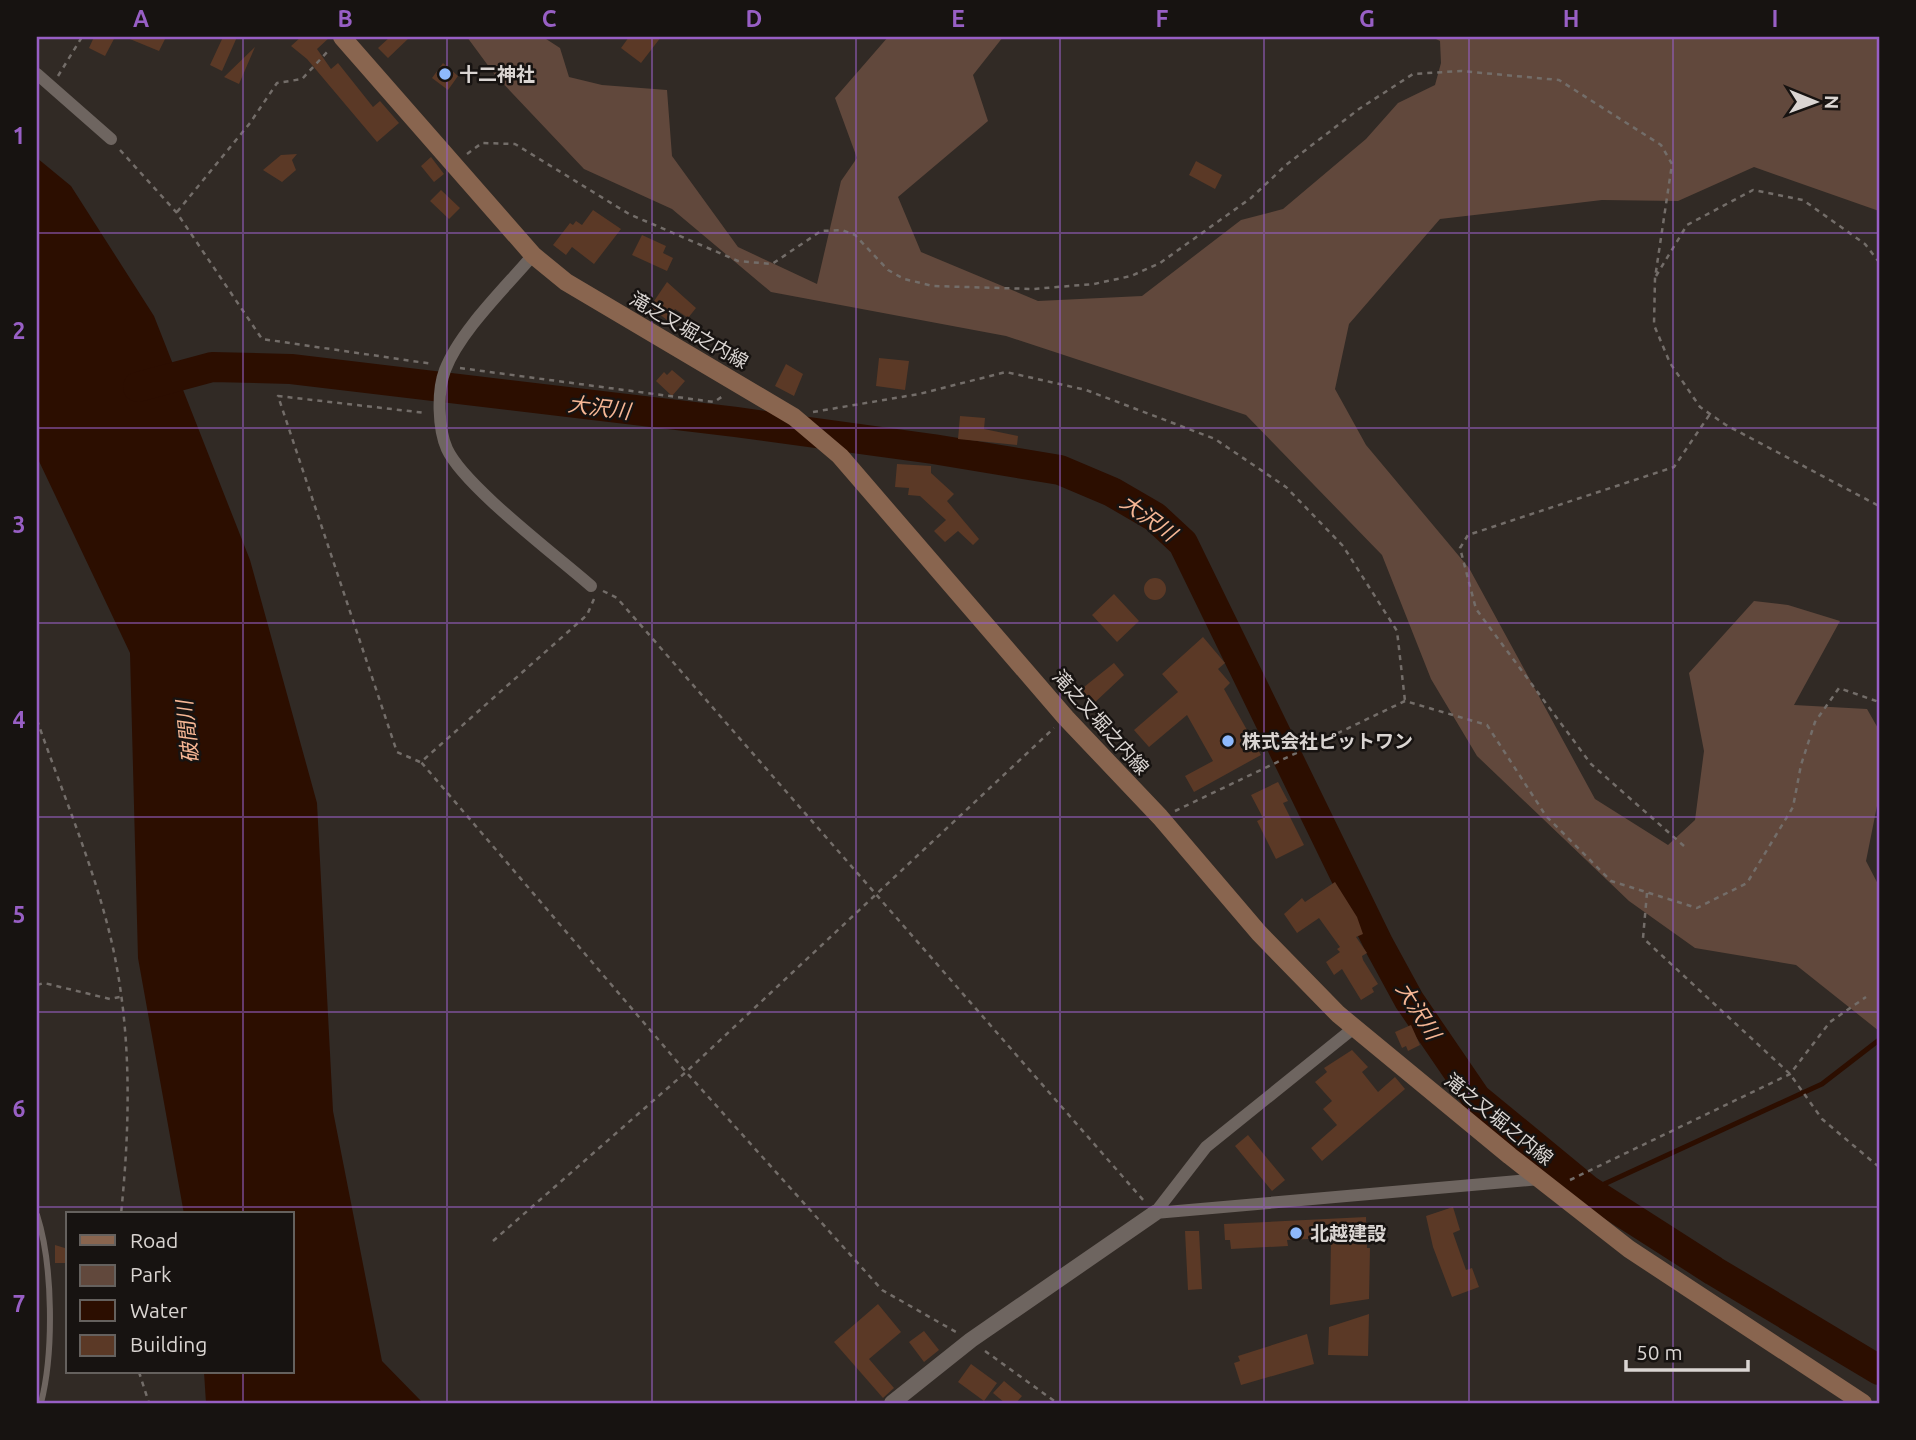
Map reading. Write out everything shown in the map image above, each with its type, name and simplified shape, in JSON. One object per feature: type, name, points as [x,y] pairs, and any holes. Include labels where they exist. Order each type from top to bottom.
[{"type":"main road","name":"滝之又堀之内線","points":[[337,41],[533,255],[566,282],[794,417],[840,456],[1066,718],[1160,817],[1259,933],[1355,1027],[1629,1249],[1863,1403]]},
{"type":"street","points":[[37,74],[111,139]]},
{"type":"street","points":[[533,255],[458,345],[446,369],[440,413],[447,449],[470,480],[591,586]]},
{"type":"street","points":[[892,1403],[971,1340],[1155,1213],[1206,1147],[1355,1027]]},
{"type":"street","points":[[1155,1213],[1546,1184]]},
{"type":"lane","points":[[37,1215],[43,1234],[49,1283],[41,1403]]},
{"type":"path","points":[[52,86],[82,37]]},
{"type":"path","points":[[177,213],[250,123],[277,83],[302,79],[337,41]]},
{"type":"path","points":[[453,165],[482,143],[515,144],[629,214],[738,261],[772,264],[821,231],[842,230],[855,235],[888,270],[904,279],[933,286],[1033,289],[1094,284],[1130,276],[1160,262],[1251,198],[1286,165],[1359,109],[1413,75],[1461,71],[1559,80],[1661,145],[1672,164],[1655,278],[1654,325],[1664,351],[1700,407],[1879,506]]},
{"type":"path","points":[[111,139],[177,213],[262,339],[446,369],[714,402],[740,384]]},
{"type":"path","points":[[1655,278],[1687,225],[1753,190],[1803,200],[1865,244],[1879,262]]},
{"type":"path","points":[[794,417],[853,403],[919,394],[1006,372],[1086,390],[1215,439],[1286,487],[1343,546],[1397,631],[1405,701]]},
{"type":"path","points":[[440,413],[278,396],[397,752],[421,762],[686,1072],[882,1290],[971,1340],[1056,1403]]},
{"type":"path","points":[[1684,846],[1591,764],[1475,609],[1460,548],[1468,535],[1674,467],[1710,414]]},
{"type":"path","points":[[421,762],[587,615],[594,600],[591,586]]},
{"type":"path","points":[[591,586],[617,598],[1155,1213]]},
{"type":"path","points":[[1160,817],[1405,701],[1487,725],[1546,816],[1590,863],[1611,881],[1697,908],[1747,884],[1793,807],[1801,765],[1815,722],[1839,688],[1879,702]]},
{"type":"path","points":[[494,1241],[686,1072],[1066,718]]},
{"type":"path","points":[[37,720],[103,908],[120,997],[128,1060],[126,1158],[121,1212]]},
{"type":"path","points":[[1647,893],[1643,938],[1790,1074],[1822,1119],[1879,1167]]},
{"type":"path","points":[[37,985],[44,983],[110,999],[120,997]]},
{"type":"path","points":[[1546,1184],[1790,1074],[1830,1022],[1866,997]]},
{"type":"path","points":[[140,1374],[149,1403]]},
{"type":"green space","points":[[467,37],[543,37],[560,48],[569,77],[602,85],[667,90],[672,156],[738,247],[817,284],[841,181],[857,158],[835,98],[888,37],[1003,37],[973,75],[988,121],[898,197],[921,252],[1038,301],[1142,296],[1241,220],[1283,209],[1366,139],[1398,103],[1435,85],[1441,63],[1440,41],[1432,37],[1879,37],[1879,211],[1754,167],[1678,201],[1602,200],[1440,219],[1349,324],[1335,389],[1366,445],[1469,568],[1595,799],[1668,845],[1695,820],[1704,751],[1689,673],[1754,601],[1788,605],[1840,621],[1794,705],[1867,709],[1879,730],[1879,796],[1866,861],[1879,886],[1879,1031],[1796,965],[1695,948],[1629,901],[1477,756],[1431,679],[1382,555],[1246,415],[1006,336],[771,292],[672,209],[584,169],[495,75]]},
{"type":"water","name":"破間川","points":[[37,158],[71,186],[154,316],[250,560],[317,803],[333,1111],[382,1361],[423,1403],[206,1403],[204,1374],[294,1374],[294,1212],[184,1212],[138,958],[130,653],[37,457]]},
{"type":"building","points":[[94,37],[115,37],[105,56],[89,48]]},
{"type":"building","points":[[125,37],[166,37],[159,51]]},
{"type":"building","points":[[223,37],[237,37],[222,71],[210,65]]},
{"type":"building","points":[[301,37],[330,37],[317,49],[331,69],[338,63],[373,107],[380,101],[399,123],[377,142],[307,59],[291,46]]},
{"type":"building","points":[[390,37],[410,37],[388,58],[378,48]]},
{"type":"building","points":[[629,37],[661,37],[641,63],[621,48]]},
{"type":"building","points":[[255,47],[239,84],[224,77]]},
{"type":"building","name":"十二神社","points":[[443,63],[458,76],[448,90],[432,78]]},
{"type":"building","points":[[297,154],[292,160],[296,170],[282,182],[263,170],[281,155]]},
{"type":"building","points":[[431,157],[444,174],[434,182],[421,166]]},
{"type":"building","points":[[1196,161],[1222,175],[1215,189],[1189,175]]},
{"type":"building","points":[[441,190],[460,208],[449,219],[430,201]]},
{"type":"building","points":[[593,210],[621,229],[594,264],[572,247],[566,255],[553,245],[570,223],[573,225],[576,221],[582,225]]},
{"type":"building","points":[[642,235],[666,246],[663,253],[673,258],[667,271],[632,255]]},
{"type":"building","points":[[667,282],[696,308],[688,318],[675,309],[667,320],[650,307]]},
{"type":"building","points":[[879,358],[909,361],[905,390],[876,386]]},
{"type":"building","points":[[786,364],[803,374],[794,396],[775,386]]},
{"type":"building","points":[[672,370],[685,381],[672,396],[656,381],[664,372],[667,375]]},
{"type":"building","points":[[960,416],[985,418],[984,429],[1018,436],[1017,445],[958,439]]},
{"type":"building","points":[[897,464],[931,466],[931,473],[954,494],[947,501],[979,539],[973,545],[958,531],[945,542],[934,531],[946,520],[920,496],[908,495],[909,488],[895,487]]},
{"type":"building","points":[[1151,578],[1159,578],[1166,585],[1166,593],[1159,600],[1151,600],[1144,593],[1144,585]]},
{"type":"building","points":[[1114,594],[1139,621],[1117,642],[1092,615]]},
{"type":"building","points":[[1203,637],[1225,663],[1218,669],[1230,683],[1224,689],[1261,755],[1194,792],[1185,776],[1213,761],[1187,715],[1149,747],[1134,730],[1178,692],[1162,674]]},
{"type":"building","points":[[1114,663],[1124,675],[1092,705],[1079,691]]},
{"type":"building","points":[[1278,782],[1288,801],[1283,803],[1304,845],[1276,859],[1257,821],[1263,818],[1251,795]]},
{"type":"building","points":[[1335,882],[1357,917],[1363,934],[1356,937],[1367,953],[1362,956],[1363,960],[1378,984],[1372,988],[1374,992],[1361,1000],[1342,969],[1334,975],[1326,962],[1340,952],[1337,949],[1340,947],[1319,918],[1297,933],[1284,914],[1302,898],[1305,902]]},
{"type":"building","points":[[1411,1025],[1420,1045],[1408,1051],[1406,1046],[1402,1048],[1395,1032]]},
{"type":"building","points":[[1352,1050],[1368,1067],[1362,1072],[1378,1092],[1395,1077],[1405,1089],[1322,1161],[1311,1148],[1337,1125],[1323,1109],[1332,1101],[1315,1082],[1327,1072],[1324,1068]]},
{"type":"building","points":[[1248,1135],[1285,1180],[1272,1191],[1235,1146]]},
{"type":"building","points":[[1453,1207],[1460,1230],[1453,1233],[1466,1270],[1472,1268],[1479,1287],[1452,1297],[1433,1247],[1426,1216]]},
{"type":"building","points":[[1366,1217],[1367,1248],[1370,1248],[1369,1299],[1330,1305],[1331,1238],[1287,1240],[1288,1246],[1231,1249],[1230,1240],[1225,1240],[1224,1224]]},
{"type":"building","points":[[1185,1231],[1199,1231],[1202,1289],[1188,1290]]},
{"type":"building","points":[[55,1245],[66,1248],[66,1263],[55,1263]]},
{"type":"building","points":[[878,1304],[901,1332],[869,1359],[894,1388],[883,1398],[834,1342]]},
{"type":"building","points":[[1369,1314],[1368,1356],[1328,1355],[1329,1327]]},
{"type":"building","points":[[924,1331],[939,1350],[924,1362],[909,1342]]},
{"type":"building","points":[[1307,1334],[1314,1364],[1241,1385],[1234,1363],[1240,1361],[1238,1356]]},
{"type":"building","points":[[971,1364],[997,1383],[984,1401],[958,1382]]},
{"type":"building","points":[[1004,1381],[1022,1396],[1016,1403],[1005,1403],[993,1393]]},
{"type":"waterway","name":"大沢川","points":[[138,387],[212,367],[291,369],[736,422],[933,449],[1060,470],[1112,492],[1155,517],[1183,543],[1379,945],[1409,1000],[1476,1098],[1589,1191],[1714,1271],[1879,1370]]},
{"type":"waterway","points":[[1589,1191],[1822,1084],[1879,1040]]},
{"type":"place","name":"十二神社","points":[[445,74]]},
{"type":"place","name":"株式会社ピットワン","points":[[1228,741]]},
{"type":"place","name":"北越建設","points":[[1296,1233]]}]
